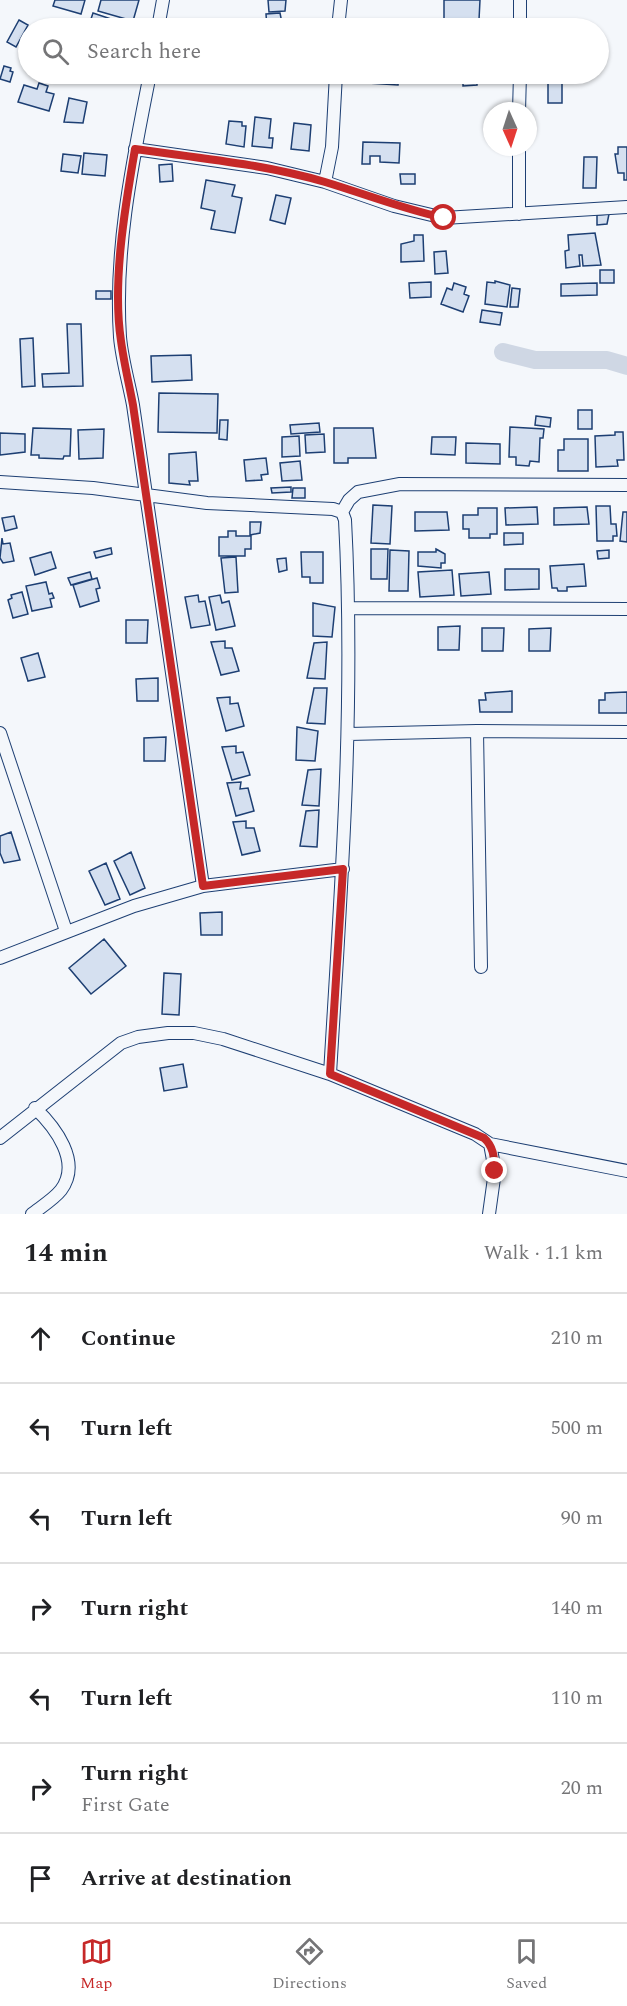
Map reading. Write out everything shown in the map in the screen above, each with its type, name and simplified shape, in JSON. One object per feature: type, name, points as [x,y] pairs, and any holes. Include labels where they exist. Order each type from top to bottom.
[{"type":"street","points":[[160,18],[163,0]]},
{"type":"street","points":[[340,18],[341,0]]},
{"type":"street","points":[[520,0],[520,18]]},
{"type":"street","points":[[148,84],[126,202],[119,304],[120,340],[147,496],[203,886]]},
{"type":"street","points":[[325,182],[332,147],[335,84]]},
{"type":"street","points":[[519,102],[520,84]]},
{"type":"street","points":[[135,149],[267,168],[325,182],[394,206],[444,218],[627,207]]},
{"type":"street","points":[[519,156],[519,214]]},
{"type":"street","points":[[0,482],[93,488],[207,503],[333,509],[342,512]]},
{"type":"street","points":[[342,512],[349,500],[358,492],[400,484],[627,485]]},
{"type":"street","points":[[330,1074],[349,734],[350,608],[345,520],[342,512]]},
{"type":"street","points":[[350,608],[627,609]]},
{"type":"street","points":[[349,734],[477,731],[627,732]]},
{"type":"street","points":[[477,731],[482,967]]},
{"type":"street","points":[[0,733],[66,931]]},
{"type":"street","points":[[0,958],[134,906],[203,886],[343,869]]},
{"type":"street","points":[[0,1138],[35,1108],[121,1043],[138,1037],[168,1033],[194,1033],[223,1039],[330,1074],[475,1134],[490,1144],[627,1171]]},
{"type":"street","points":[[32,1214],[61,1190],[68,1168],[66,1154],[58,1134],[35,1108]]},
{"type":"street","points":[[489,1214],[495,1171],[490,1144]]},
{"type":"building","points":[[55,0],[85,0],[81,14],[53,6]]},
{"type":"building","points":[[101,0],[139,0],[134,18],[122,18],[98,11]]},
{"type":"building","points":[[268,0],[286,0],[285,11],[269,12]]},
{"type":"building","points":[[444,0],[480,0],[479,18],[444,18]]},
{"type":"building","points":[[93,13],[108,18],[91,18]]},
{"type":"building","points":[[280,13],[281,18],[266,18],[266,14]]},
{"type":"building","points":[[18,22],[16,47],[7,42]]},
{"type":"building","points":[[4,66],[11,68],[10,71],[13,72],[10,82],[0,79]]},
{"type":"building","points":[[39,84],[42,84],[48,86],[46,92],[54,94],[49,111],[18,102],[24,85],[37,89]]},
{"type":"building","points":[[548,84],[562,84],[562,103],[548,103]]},
{"type":"building","points":[[69,98],[87,102],[83,123],[64,122]]},
{"type":"building","points":[[255,117],[271,119],[269,138],[273,138],[272,148],[252,146]]},
{"type":"building","points":[[229,121],[242,122],[242,126],[246,126],[244,147],[226,144]]},
{"type":"building","points":[[294,123],[311,125],[309,151],[291,149]]},
{"type":"building","points":[[363,142],[400,143],[399,163],[380,162],[380,156],[370,156],[370,164],[362,164]]},
{"type":"building","points":[[618,147],[627,147],[627,180],[624,180],[624,173],[618,173],[615,154],[618,154]]},
{"type":"building","points":[[84,153],[107,155],[105,176],[82,174]]},
{"type":"building","points":[[63,154],[81,156],[78,173],[61,171]]},
{"type":"building","points":[[584,157],[597,157],[596,188],[583,188]]},
{"type":"building","points":[[172,164],[173,181],[160,182],[159,165]]},
{"type":"building","points":[[400,174],[415,174],[415,184],[401,184]]},
{"type":"building","points":[[206,180],[235,185],[232,196],[242,198],[235,233],[211,229],[215,211],[201,208]]},
{"type":"building","points":[[276,195],[291,198],[285,224],[270,220]]},
{"type":"building","points":[[609,214],[607,224],[597,225],[597,215]]},
{"type":"building","points":[[595,233],[601,265],[583,266],[582,255],[579,255],[580,266],[566,268],[565,251],[569,250],[568,235]]},
{"type":"building","points":[[414,235],[423,235],[424,261],[401,262],[401,244],[414,241]]},
{"type":"building","points":[[446,251],[448,273],[435,274],[434,252]]},
{"type":"building","points":[[600,270],[614,270],[614,283],[600,283]]},
{"type":"building","points":[[495,281],[510,285],[507,307],[485,304],[487,282],[495,283]]},
{"type":"building","points":[[431,282],[431,297],[410,298],[409,283]]},
{"type":"building","points":[[454,283],[466,287],[464,294],[469,296],[463,312],[441,304],[447,288],[452,290]]},
{"type":"building","points":[[597,283],[597,295],[561,296],[561,284]]},
{"type":"building","points":[[512,288],[520,289],[518,307],[510,307]]},
{"type":"building","points":[[96,291],[111,291],[111,299],[96,299]]},
{"type":"building","points":[[482,310],[502,313],[500,325],[480,322]]},
{"type":"building","points":[[67,324],[81,324],[83,386],[43,387],[42,374],[69,373]]},
{"type":"building","points":[[33,338],[35,386],[22,387],[20,339]]},
{"type":"building","points":[[191,355],[192,380],[152,382],[151,356]]},
{"type":"building","points":[[159,393],[218,394],[217,433],[158,432]]},
{"type":"building","points":[[578,410],[592,410],[592,429],[578,429]]},
{"type":"building","points":[[536,416],[551,418],[550,427],[535,425]]},
{"type":"building","points":[[220,420],[228,420],[227,440],[219,439]]},
{"type":"building","points":[[319,423],[320,432],[291,434],[290,425]]},
{"type":"building","points":[[510,427],[544,429],[543,438],[540,438],[539,462],[530,461],[529,466],[516,465],[516,457],[509,457]]},
{"type":"building","points":[[33,428],[71,429],[70,456],[64,456],[63,459],[39,458],[39,455],[31,455]]},
{"type":"building","points":[[334,428],[373,428],[376,458],[348,458],[348,463],[334,463]]},
{"type":"building","points":[[104,429],[103,458],[79,459],[78,430]]},
{"type":"building","points":[[615,432],[623,432],[624,460],[617,460],[618,466],[596,467],[595,436],[615,435]]},
{"type":"building","points":[[0,433],[25,434],[25,452],[0,455]]},
{"type":"building","points":[[324,434],[325,452],[306,453],[305,435]]},
{"type":"building","points":[[299,436],[300,456],[282,457],[282,437]]},
{"type":"building","points":[[432,437],[456,437],[455,455],[431,454]]},
{"type":"building","points":[[564,439],[588,439],[588,471],[558,471],[558,450],[564,450]]},
{"type":"building","points":[[466,443],[500,444],[500,464],[466,463]]},
{"type":"building","points":[[196,452],[198,481],[189,481],[190,485],[169,483],[169,454]]},
{"type":"building","points":[[266,458],[268,474],[261,475],[262,480],[246,481],[244,460]]},
{"type":"building","points":[[300,461],[302,480],[282,481],[280,463]]},
{"type":"building","points":[[291,487],[291,492],[272,493],[271,488]]},
{"type":"building","points":[[293,488],[305,488],[305,498],[292,498]]},
{"type":"building","points":[[373,505],[392,506],[390,544],[371,543]]},
{"type":"building","points":[[596,506],[610,506],[611,524],[616,524],[617,536],[613,536],[613,541],[597,541]]},
{"type":"building","points":[[537,507],[538,524],[506,525],[505,508]]},
{"type":"building","points":[[587,507],[589,524],[554,525],[554,508]]},
{"type":"building","points":[[478,508],[497,508],[497,534],[490,534],[490,538],[469,538],[469,529],[463,529],[463,515],[478,515]]},
{"type":"building","points":[[415,512],[447,512],[449,530],[415,531]]},
{"type":"building","points":[[623,512],[627,512],[627,542],[620,541]]},
{"type":"building","points":[[14,516],[17,528],[5,531],[2,518]]},
{"type":"building","points":[[250,522],[261,522],[260,533],[250,535]]},
{"type":"building","points":[[228,531],[236,531],[236,536],[251,536],[251,549],[245,549],[245,556],[219,556],[219,537],[228,537]]},
{"type":"building","points":[[504,533],[523,533],[523,544],[504,545]]},
{"type":"building","points":[[2,538],[3,544],[10,543],[14,561],[3,563],[0,558]]},
{"type":"building","points":[[111,548],[112,554],[96,558],[94,552]]},
{"type":"building","points":[[371,549],[388,549],[387,579],[371,579]]},
{"type":"building","points":[[436,549],[445,554],[445,563],[441,563],[441,568],[418,566],[418,552],[436,552]]},
{"type":"building","points":[[390,550],[409,551],[408,591],[389,591]]},
{"type":"building","points":[[609,550],[609,558],[598,559],[597,551]]},
{"type":"building","points":[[51,552],[56,568],[35,575],[30,558]]},
{"type":"building","points":[[301,552],[323,552],[323,583],[310,583],[310,577],[302,577]]},
{"type":"building","points":[[236,557],[238,592],[225,593],[221,558]]},
{"type":"building","points":[[286,558],[287,570],[279,572],[277,559]]},
{"type":"building","points":[[584,564],[586,586],[567,587],[567,591],[552,588],[550,566]]},
{"type":"building","points":[[505,569],[539,569],[539,589],[505,590]]},
{"type":"building","points":[[452,570],[454,595],[420,597],[418,572]]},
{"type":"building","points":[[90,572],[92,579],[71,585],[68,578]]},
{"type":"building","points":[[489,572],[491,594],[461,596],[459,574]]},
{"type":"building","points":[[97,578],[100,588],[96,589],[99,601],[80,607],[73,585]]},
{"type":"building","points":[[46,582],[49,594],[52,593],[54,598],[50,599],[52,607],[32,611],[26,586]]},
{"type":"building","points":[[22,592],[28,614],[13,618],[8,600],[12,598],[11,595]]},
{"type":"building","points":[[198,595],[199,602],[205,601],[210,625],[191,628],[185,597]]},
{"type":"building","points":[[220,595],[222,603],[229,601],[235,626],[216,630],[209,597]]},
{"type":"building","points":[[313,603],[335,607],[332,637],[313,636]]},
{"type":"building","points":[[126,620],[148,620],[147,643],[126,643]]},
{"type":"building","points":[[460,626],[459,650],[438,650],[438,627]]},
{"type":"building","points":[[482,628],[504,628],[503,651],[482,651]]},
{"type":"building","points":[[551,628],[550,651],[529,651],[529,629]]},
{"type":"building","points":[[225,641],[225,648],[232,648],[239,671],[221,675],[211,642]]},
{"type":"building","points":[[327,642],[325,679],[307,678],[314,643]]},
{"type":"building","points":[[38,653],[45,677],[28,681],[21,658]]},
{"type":"building","points":[[158,678],[158,701],[137,701],[136,679]]},
{"type":"building","points":[[314,688],[327,688],[325,724],[307,723]]},
{"type":"building","points":[[512,691],[512,712],[480,712],[479,700],[486,700],[485,693]]},
{"type":"building","points":[[627,692],[627,713],[599,713],[599,700],[605,700],[605,693]]},
{"type":"building","points":[[230,697],[230,704],[238,703],[244,726],[226,731],[217,698]]},
{"type":"building","points":[[297,727],[318,731],[315,761],[296,760]]},
{"type":"building","points":[[166,737],[165,761],[144,761],[144,738]]},
{"type":"building","points":[[236,746],[236,753],[243,752],[250,775],[232,780],[222,747]]},
{"type":"building","points":[[321,769],[319,806],[302,805],[308,770]]},
{"type":"building","points":[[241,782],[240,789],[248,788],[254,811],[236,816],[227,783]]},
{"type":"building","points":[[319,810],[317,847],[300,846],[306,811]]},
{"type":"building","points":[[246,821],[246,828],[254,828],[260,851],[242,855],[233,822]]},
{"type":"building","points":[[11,832],[20,860],[4,863],[0,853],[0,836]]},
{"type":"building","points":[[131,852],[145,888],[130,895],[114,861]]},
{"type":"building","points":[[106,863],[120,899],[105,905],[89,871]]},
{"type":"building","points":[[222,912],[222,935],[201,935],[200,913]]},
{"type":"building","points":[[104,939],[126,966],[91,994],[69,968]]},
{"type":"building","points":[[164,973],[181,974],[179,1015],[162,1014]]},
{"type":"building","points":[[183,1064],[187,1087],[164,1091],[160,1068]]},
{"type":"waterway","points":[[503,352],[535,360],[607,360],[627,366]]},
{"type":"route","points":[[444,218],[394,206],[325,182],[267,168],[135,149],[126,202],[119,304],[120,340],[147,496],[203,886],[343,869],[330,1074],[484,1138],[490,1144],[495,1171]]}]
